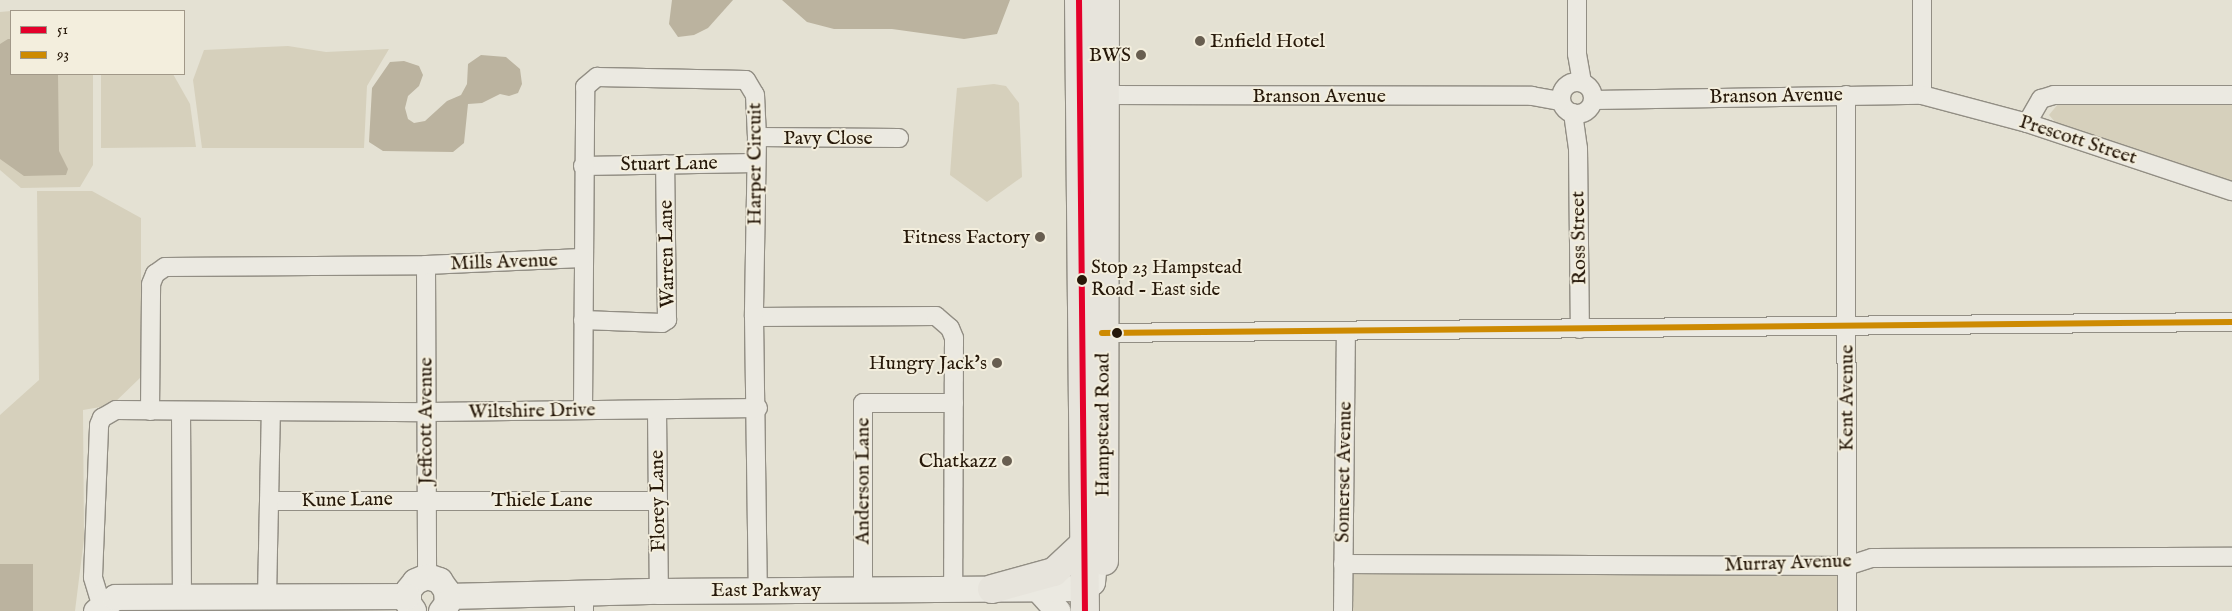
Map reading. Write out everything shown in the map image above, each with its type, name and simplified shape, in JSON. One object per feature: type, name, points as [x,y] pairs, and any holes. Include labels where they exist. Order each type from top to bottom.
[{"type":"highway","name":"Hampstead Road","points":[[1079,0],[1092,95],[1102,333],[1094,541],[1085,600]]},
{"type":"highway","name":"Hampstead Road","points":[[1104,611],[1094,541],[1092,95],[1105,0]]},
{"type":"highway","points":[[992,589],[1054,572],[1094,541]]},
{"type":"street","name":"Ross Street","points":[[1577,0],[1580,329]]},
{"type":"street","points":[[1922,0],[1922,95]]},
{"type":"street","name":"Harper Circuit","points":[[583,410],[582,258],[584,97],[586,87],[597,77],[746,80],[755,95],[757,137],[754,317],[758,408],[758,590]]},
{"type":"street","name":"Branson Avenue","points":[[1092,95],[1577,96],[1630,98],[1922,95]]},
{"type":"street","name":"Kent Avenue","points":[[1846,95],[1847,611]]},
{"type":"street","name":"Prescott Street","points":[[1922,95],[2027,123],[2232,191]]},
{"type":"street","points":[[2027,123],[2041,99],[2054,96],[2232,95]]},
{"type":"street","name":"Pavy Close","points":[[757,137],[899,138]]},
{"type":"street","name":"Stuart Lane","points":[[583,166],[756,163]]},
{"type":"street","name":"Warren Lane","points":[[583,320],[662,323],[667,320],[665,164]]},
{"type":"street","name":"Mills Avenue","points":[[150,411],[151,284],[155,274],[165,267],[426,265],[582,258]]},
{"type":"street","name":"Jeffcott Avenue","points":[[426,265],[428,412],[425,499],[427,576]]},
{"type":"street","points":[[754,317],[936,316],[950,328],[954,338],[953,589]]},
{"type":"street","points":[[1102,333],[2232,322]]},
{"type":"street","name":"Somerset Avenue","points":[[1343,611],[1346,332]]},
{"type":"street","name":"Anderson Lane","points":[[863,590],[863,402],[954,403]]},
{"type":"street","name":"Wiltshire Drive","points":[[99,608],[93,577],[99,425],[102,418],[116,410],[428,412],[657,411],[758,408]]},
{"type":"street","points":[[182,411],[182,597]]},
{"type":"street","name":"Florey Lane","points":[[657,411],[659,591]]},
{"type":"street","points":[[267,597],[271,412]]},
{"type":"street","name":"Thiele Lane","points":[[425,499],[658,500]]},
{"type":"street","name":"Kune Lane","points":[[269,501],[425,499]]},
{"type":"street","name":"Murray Avenue","points":[[1344,564],[1847,566],[1872,558],[2232,557]]},
{"type":"street","points":[[99,608],[115,597],[267,597],[411,604],[411,585],[427,576],[444,584],[444,604]]},
{"type":"street","points":[[1037,588],[1058,611]]},
{"type":"street","name":"East Parkway","points":[[444,604],[584,602],[659,591],[1037,588],[1085,600]]},
{"type":"shaded area","points":[[672,0],[733,0],[708,28],[694,35],[678,37],[669,24]]},
{"type":"shaded area","points":[[782,0],[1010,0],[997,34],[964,39],[892,29],[834,29],[807,22]]},
{"type":"shaded area","points":[[10,11],[10,75],[93,75],[93,165],[80,187],[21,188],[0,170],[0,12]]},
{"type":"shaded area","points":[[10,39],[10,75],[58,75],[59,151],[68,169],[66,175],[24,176],[0,159],[0,44]]},
{"type":"shaded area","points":[[288,46],[326,52],[389,49],[367,86],[364,148],[202,148],[193,80],[204,50]]},
{"type":"shaded area","points":[[481,55],[506,57],[520,69],[522,84],[518,93],[509,96],[500,94],[482,103],[468,104],[464,143],[453,152],[383,151],[369,142],[372,88],[390,62],[404,61],[419,66],[423,75],[419,86],[408,96],[405,108],[408,119],[414,123],[425,121],[447,101],[461,95],[467,84],[468,64]]},
{"type":"shaded area","points":[[101,75],[174,75],[190,104],[196,147],[101,148]]},
{"type":"shaded area","points":[[994,84],[1006,86],[1019,103],[1022,177],[987,202],[950,175],[957,88]]},
{"type":"shaded area","points":[[2058,104],[2232,104],[2232,184],[2056,123],[2049,115]]},
{"type":"shaded area","points":[[37,191],[92,191],[141,218],[141,377],[112,405],[83,410],[84,539],[75,611],[0,611],[0,415],[39,380]]},
{"type":"shaded area","points":[[0,564],[33,564],[33,611],[0,611]]},
{"type":"shaded area","points":[[1343,564],[1847,564],[1847,611],[1343,611]]},
{"type":"transit line","name":"51","points":[[1079,0],[1085,611]]},
{"type":"transit line","name":"93","points":[[1102,333],[2232,322]]},
{"type":"place","name":"Enfield Hotel","points":[[1200,41]]},
{"type":"place","name":"BWS","points":[[1141,55]]},
{"type":"place","name":"Fitness Factory","points":[[1040,237]]},
{"type":"place","name":"Stop 23 Hampstead Road - East side","points":[[1082,280]]},
{"type":"place","name":"Hungry Jack's","points":[[997,363]]},
{"type":"place","name":"Chatkazz","points":[[1007,461]]}]
